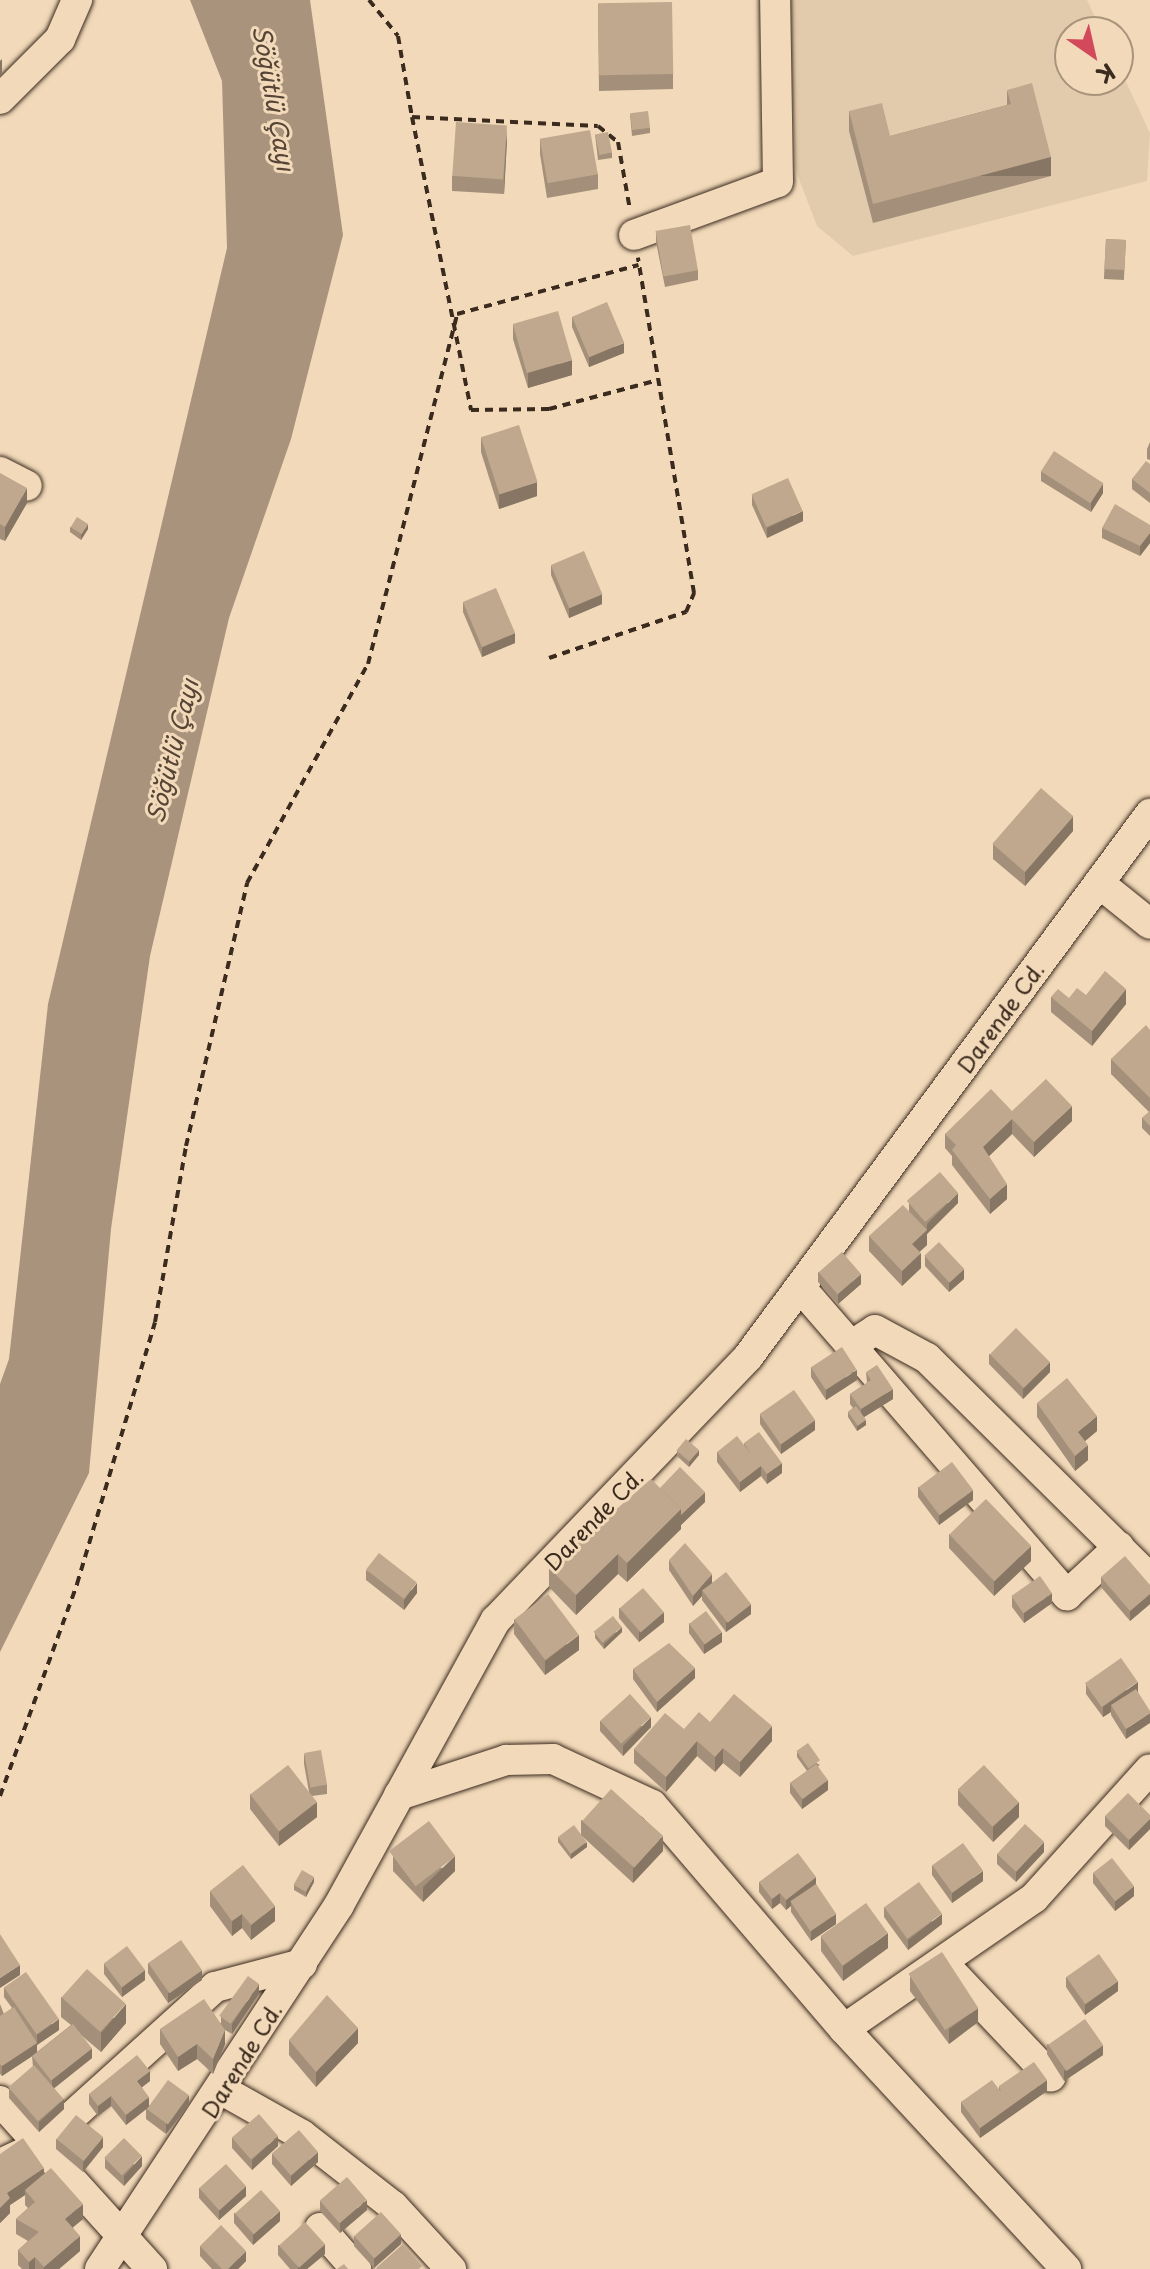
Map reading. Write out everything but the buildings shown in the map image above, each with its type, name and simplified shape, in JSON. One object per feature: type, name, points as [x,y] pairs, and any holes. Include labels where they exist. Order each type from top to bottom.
[{"type":"street","points":[[0,99],[60,39],[77,0]]},
{"type":"street","points":[[634,235],[778,182],[775,0]]},
{"type":"street","points":[[0,472],[27,486]]},
{"type":"street","name":"Darende Cd.","points":[[100,2269],[222,2090],[302,1964],[496,1620],[748,1357],[1150,814]]},
{"type":"street","points":[[1099,883],[1150,924]]},
{"type":"street","points":[[800,1287],[1067,1595],[1119,1547]]},
{"type":"street","points":[[852,1345],[875,1330],[927,1358],[1150,1579]]},
{"type":"street","points":[[399,1795],[506,1760],[553,1759],[596,1774],[652,1805],[844,2029],[1066,2269]]},
{"type":"street","points":[[844,2029],[1034,1898],[1150,1769]]},
{"type":"street","points":[[942,1962],[1051,2077]]},
{"type":"street","points":[[0,2164],[39,2146],[215,1987],[302,1964]]},
{"type":"street","points":[[222,2090],[348,2170],[451,2269]]},
{"type":"street","points":[[0,2101],[152,2269]]},
{"type":"street","points":[[320,2228],[356,2269]]},
{"type":"path","points":[[369,0],[398,36],[412,117],[457,314],[471,410],[549,409],[658,380]]},
{"type":"path","points":[[412,117],[598,126],[618,142],[694,593],[686,612],[549,658]]},
{"type":"path","points":[[457,314],[639,265]]},
{"type":"path","points":[[0,1796],[77,1584],[155,1322],[186,1146],[247,883],[368,664],[457,314]]},
{"type":"shaded area","points":[[788,0],[1087,0],[1094,16],[1054,16],[1054,96],[1133,96],[1150,133],[1147,181],[853,256],[817,226],[796,171]]},
{"type":"water","name":"Söğütlü Çayı","points":[[190,0],[310,0],[343,235],[291,439],[229,618],[150,956],[111,1229],[89,1473],[0,1652],[0,1384],[9,1359],[48,1004],[227,248],[222,81]]}]
